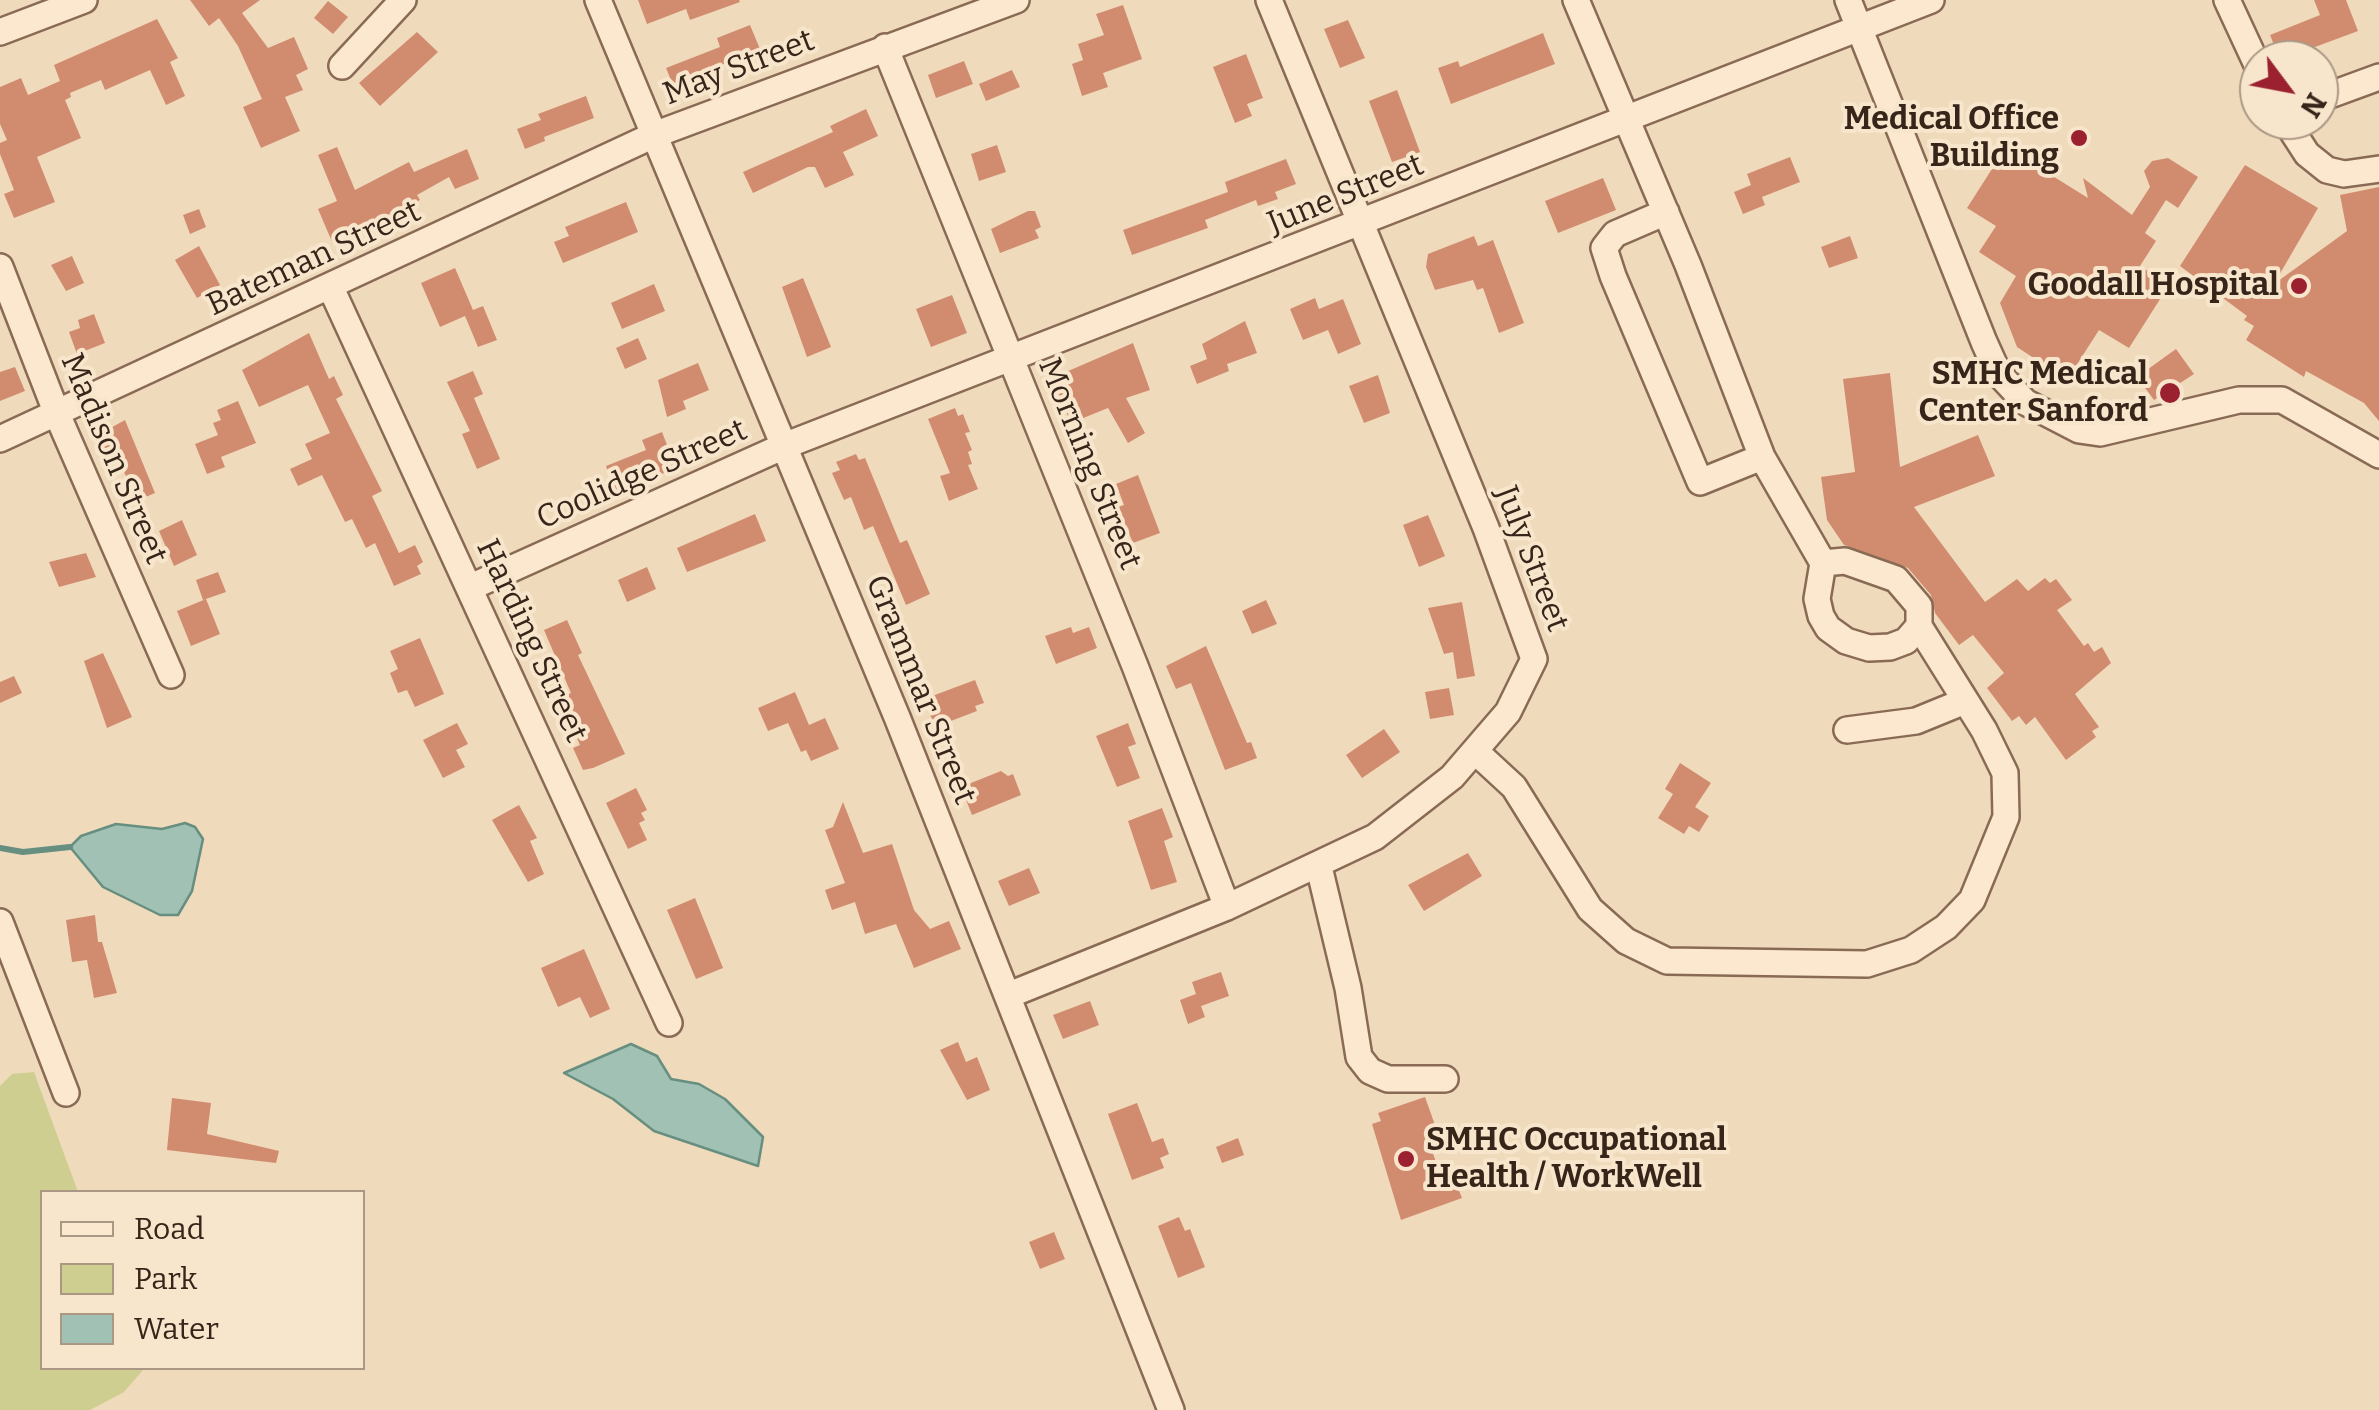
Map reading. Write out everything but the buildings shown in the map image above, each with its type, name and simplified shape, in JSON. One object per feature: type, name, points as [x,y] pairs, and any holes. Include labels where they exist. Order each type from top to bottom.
[{"type":"street","points":[[0,32],[84,0]]},
{"type":"street","points":[[342,66],[404,0]]},
{"type":"street","name":"Grammar Street","points":[[598,0],[1008,995],[1171,1410]]},
{"type":"street","name":"May Street","points":[[654,135],[1016,0]]},
{"type":"street","name":"July Street","points":[[1008,995],[1227,907],[1319,867],[1375,837],[1423,803],[1475,751],[1508,712],[1534,660],[1362,225],[1268,0]]},
{"type":"street","points":[[1576,0],[1666,212],[1762,457],[1823,562],[1817,599],[1828,628],[1869,648],[1906,641],[1919,626]]},
{"type":"street","points":[[1848,0],[1984,342],[2012,391],[2047,415],[2100,434],[2239,400],[2292,403],[2379,455]]},
{"type":"street","name":"June Street","points":[[784,446],[1362,225],[1931,0]]},
{"type":"street","points":[[2227,0],[2246,40]]},
{"type":"street","name":"Morning Street","points":[[885,47],[1013,360],[1227,907]]},
{"type":"street","points":[[2339,92],[2379,77]]},
{"type":"street","name":"Bateman Street","points":[[0,439],[654,135]]},
{"type":"street","points":[[2296,140],[2327,170],[2344,174],[2379,168]]},
{"type":"street","points":[[1666,212],[1616,234],[1604,248],[1613,276],[1700,482],[1762,457]]},
{"type":"street","name":"Madison Street","points":[[0,267],[57,414],[170,675]]},
{"type":"street","name":"Harding Street","points":[[331,288],[669,1023]]},
{"type":"street","name":"Coolidge Street","points":[[470,587],[784,446]]},
{"type":"street","points":[[1475,751],[1514,787],[1590,909],[1626,941],[1667,960],[1867,964],[1911,950],[1946,926],[1972,900],[1992,860],[2006,817],[2005,773],[1919,626],[1919,606],[1896,580],[1845,560],[1823,562]]},
{"type":"street","points":[[1847,730],[1916,722],[1965,701]]},
{"type":"street","points":[[1319,867],[1348,988],[1359,1057],[1370,1071],[1388,1079],[1445,1079]]},
{"type":"street","points":[[0,922],[66,1093]]},
{"type":"green space","points":[[34,1072],[77,1190],[40,1190],[40,1370],[143,1370],[124,1392],[90,1410],[0,1410],[0,1086],[12,1074]]},
{"type":"water","points":[[185,823],[195,827],[203,839],[192,891],[178,915],[160,915],[103,887],[70,847],[81,836],[116,824],[162,829]]},
{"type":"water","points":[[631,1044],[657,1056],[671,1079],[699,1084],[725,1099],[763,1137],[758,1166],[654,1131],[613,1099],[564,1073]]},
{"type":"waterway","points":[[0,848],[23,852],[70,847]]},
{"type":"place","name":"Medical Office Building","points":[[2079,138]]},
{"type":"place","name":"Goodall Hospital","points":[[2299,286]]},
{"type":"place","name":"SMHC Medical Center Sanford","points":[[2170,393]]},
{"type":"place","name":"SMHC Occupational Health / WorkWell","points":[[1406,1159]]}]
